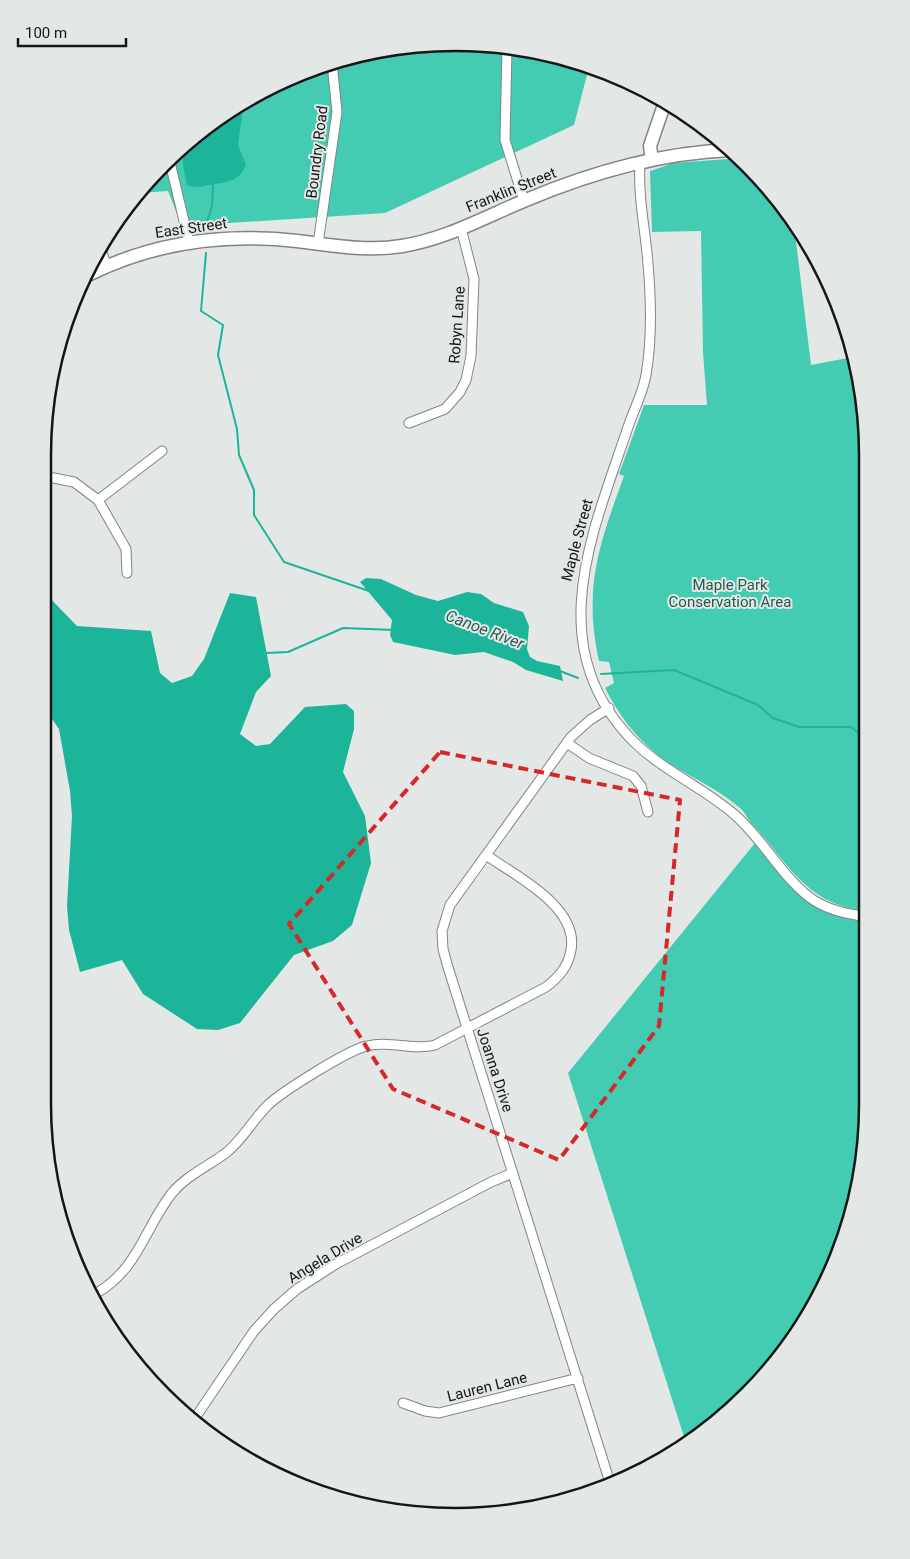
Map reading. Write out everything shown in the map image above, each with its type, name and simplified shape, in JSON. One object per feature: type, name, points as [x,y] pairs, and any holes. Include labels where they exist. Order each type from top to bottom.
[{"type":"street","points":[[507,55],[505,140],[524,201]]},
{"type":"street","name":"Boundry Road","points":[[318,244],[337,112],[333,71]]},
{"type":"street","name":"Maple Street","points":[[663,109],[650,146],[639,189],[649,289],[650,335],[647,366],[643,387],[594,530],[582,574],[580,615],[585,650],[598,689],[609,708],[630,738],[645,753],[666,769],[720,802],[738,817],[809,896],[833,910],[859,915]]},
{"type":"street","name":"Franklin Street","points":[[304,242],[354,248],[388,248],[432,239],[582,178],[646,162],[688,154],[721,151]]},
{"type":"street","points":[[172,168],[189,242]]},
{"type":"street","name":"Robyn Lane","points":[[409,423],[444,409],[460,392],[466,380],[471,356],[474,279],[462,228]]},
{"type":"street","name":"East Street","points":[[96,271],[106,265],[149,250],[189,242],[243,238],[304,242]]},
{"type":"street","points":[[103,256],[106,265]]},
{"type":"street","points":[[98,500],[162,451]]},
{"type":"street","points":[[51,478],[74,482],[98,500],[127,552],[127,573]]},
{"type":"street","name":"Joanna Drive","points":[[608,1478],[445,956],[442,931],[450,905],[567,743],[580,727],[609,708]]},
{"type":"street","points":[[567,743],[589,758],[633,776],[641,786],[648,812]]},
{"type":"street","points":[[98,1292],[111,1284],[125,1271],[176,1189],[236,1144],[263,1111],[277,1098],[359,1048],[380,1044],[411,1048],[427,1047],[540,990],[556,979],[568,962],[572,946],[570,926],[563,914],[552,903],[486,855]]},
{"type":"street","name":"Angela Drive","points":[[197,1415],[254,1331],[274,1309],[298,1289],[336,1264],[491,1182],[513,1173]]},
{"type":"street","name":"Lauren Lane","points":[[403,1403],[425,1411],[439,1413],[578,1378]]},
{"type":"highlighted area","points":[[440,752],[680,800],[659,1026],[559,1160],[393,1089],[289,924]]},
{"type":"green space","points":[[455,51],[481,52],[534,59],[587,74],[574,125],[385,213],[182,226],[168,191],[148,192],[189,151],[231,119],[253,105],[300,82],[351,65],[402,55]]},
{"type":"green space","name":"Maple Park Conservation Area","points":[[729,159],[759,189],[796,238],[811,365],[847,358],[855,402],[859,455],[859,909],[829,901],[801,881],[740,808],[714,789],[669,763],[640,739],[617,709],[605,688],[614,683],[609,662],[599,661],[594,635],[593,588],[601,545],[624,476],[619,474],[644,405],[707,405],[703,352],[701,231],[652,232],[650,171],[674,163]]},
{"type":"green space","points":[[755,843],[791,884],[814,904],[846,917],[859,919],[858,1130],[851,1183],[837,1234],[828,1259],[805,1306],[775,1350],[759,1370],[721,1408],[684,1436],[568,1073]]},
{"type":"water","points":[[243,112],[238,145],[246,165],[237,178],[200,187],[187,185],[183,157],[189,151]]},
{"type":"water","points":[[366,578],[381,579],[416,595],[438,601],[467,592],[481,594],[494,603],[523,612],[529,626],[527,649],[530,657],[537,661],[560,666],[563,681],[526,670],[513,662],[484,652],[455,655],[393,642],[390,635],[392,620],[360,582]]},
{"type":"water","points":[[230,593],[256,597],[271,676],[256,692],[240,734],[256,746],[270,744],[305,707],[346,704],[354,711],[354,729],[343,772],[365,816],[371,863],[352,925],[333,941],[294,955],[240,1023],[218,1030],[197,1029],[143,994],[122,960],[80,972],[69,930],[67,906],[72,816],[70,791],[59,729],[52,719],[51,599],[77,626],[151,631],[160,673],[172,683],[192,676],[204,659]]},
{"type":"waterway","points":[[204,232],[212,206],[213,184]]},
{"type":"waterway","points":[[206,253],[201,311],[223,325],[218,355],[237,429],[239,455],[254,490],[254,515],[284,562],[369,591]]},
{"type":"waterway","name":"Canoe River","points":[[266,653],[288,652],[343,628],[394,630]]},
{"type":"waterway","name":"Canoe River","points":[[601,674],[674,670],[758,705],[773,718],[799,727],[851,727],[859,733]]},
{"type":"waterway","name":"Canoe River","points":[[560,671],[578,678]]}]
